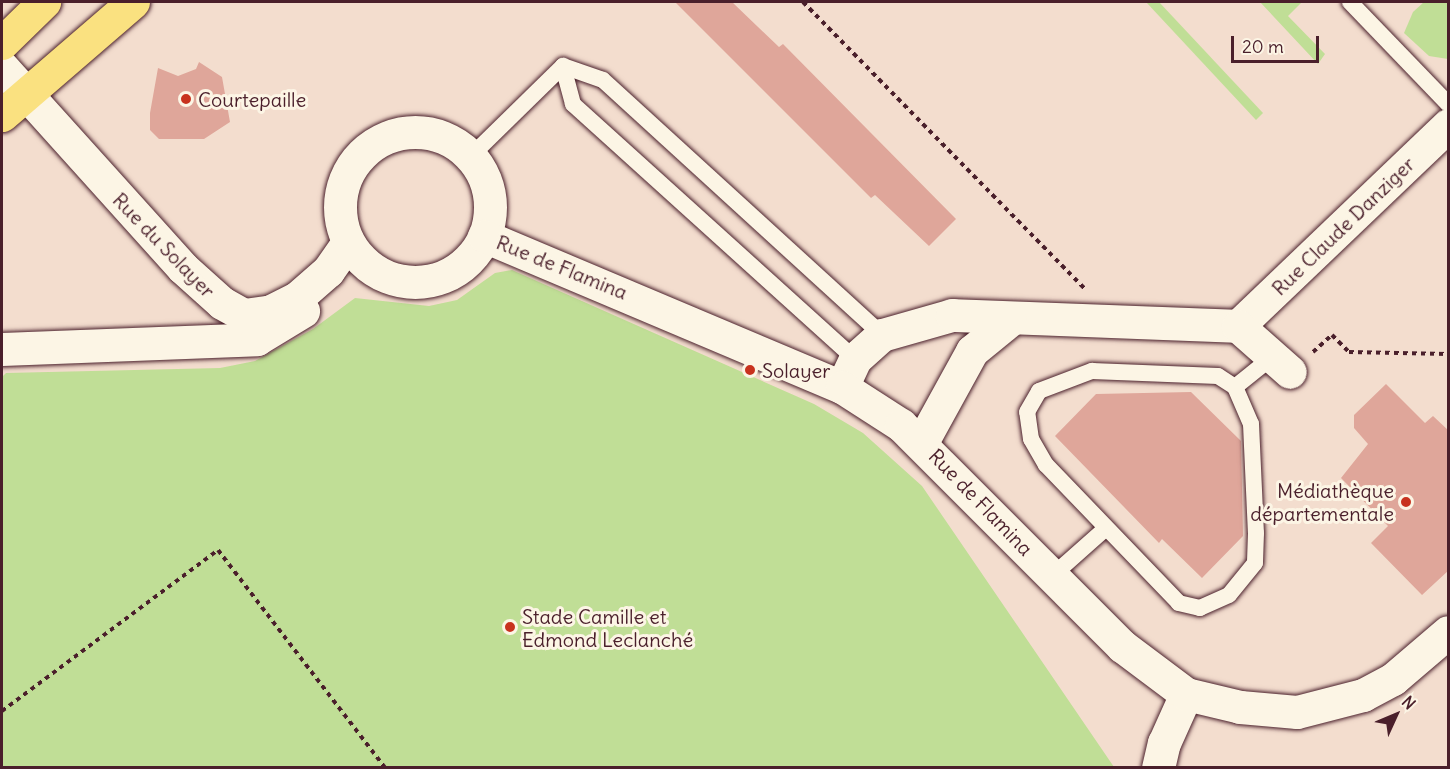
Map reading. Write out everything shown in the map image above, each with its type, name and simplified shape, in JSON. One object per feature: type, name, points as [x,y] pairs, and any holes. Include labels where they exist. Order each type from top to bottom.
[{"type":"main road","points":[[2,43],[44,2]]},
{"type":"main road","points":[[14,105],[133,2]]},
{"type":"street","name":"Rue du Solayer","points":[[2,67],[14,105],[206,289],[244,315],[271,311],[297,298],[328,271],[348,242]]},
{"type":"street","name":"Rue Claude Danziger","points":[[1238,327],[1448,122]]},
{"type":"street","points":[[405,132],[429,133],[471,156],[485,181],[490,208],[484,236],[468,261],[444,277],[415,282],[379,271],[362,261],[348,242],[340,195],[348,172],[365,151],[405,132]]},
{"type":"street","name":"Rue de Flamina","points":[[484,236],[849,373],[922,442],[1122,646],[1186,694],[1240,707],[1297,712],[1362,695],[1393,679],[1449,632]]},
{"type":"street","points":[[2,349],[145,341],[194,345],[257,339],[282,327],[339,282],[379,271]]},
{"type":"street","points":[[145,341],[194,324],[205,303],[206,289]]},
{"type":"street","points":[[849,373],[882,335],[952,315],[1010,320],[1238,327],[1280,365]]},
{"type":"street","points":[[922,442],[972,351],[1010,320]]},
{"type":"street","points":[[1158,768],[1164,743],[1186,694]]},
{"type":"lane","points":[[1350,2],[1448,122]]},
{"type":"lane","points":[[471,156],[563,66]]},
{"type":"lane","points":[[563,66],[603,80],[882,335]]},
{"type":"lane","points":[[563,66],[573,104],[849,373]]},
{"type":"lane","points":[[1235,387],[1280,365]]},
{"type":"lane","points":[[1092,371],[1218,376],[1235,387],[1251,424],[1256,533],[1255,563],[1229,595],[1200,608],[1179,603],[1105,529],[1046,465],[1031,439],[1027,412],[1040,391],[1092,371]]},
{"type":"lane","points":[[1052,576],[1105,529]]},
{"type":"path","points":[[803,2],[1118,323]]},
{"type":"path","points":[[1280,365],[1332,335],[1348,352],[1449,354]]},
{"type":"path","points":[[2,711],[218,550],[385,768]]},
{"type":"green space","points":[[1146,2],[1159,2],[1263,113],[1256,120]]},
{"type":"green space","points":[[1260,2],[1302,2],[1288,16],[1325,54],[1318,64]]},
{"type":"green space","points":[[1424,2],[1448,2],[1448,59],[1429,56],[1404,33],[1413,12]]},
{"type":"green space","name":"Stade Camille et Edmond Leclanché","points":[[512,270],[814,404],[863,433],[922,486],[1114,767],[2,767],[2,377],[6,373],[220,368],[255,361],[313,329],[355,298],[429,306],[457,300],[495,273]]},
{"type":"building","points":[[675,2],[732,2],[779,47],[783,44],[956,219],[929,246],[875,195],[871,198]]},
{"type":"building","name":"Courtepaille","points":[[199,62],[222,77],[230,122],[204,139],[159,139],[150,130],[150,113],[158,68],[178,76],[196,69]]},
{"type":"building","name":"Médiathèque départementale","points":[[1386,384],[1425,423],[1433,416],[1449,431],[1449,570],[1422,595],[1371,543],[1388,526],[1341,478],[1368,444],[1354,428],[1354,415]]},
{"type":"building","points":[[1191,392],[1241,441],[1243,536],[1202,578],[1162,539],[1159,543],[1055,436],[1096,394]]},
{"type":"place","name":"Courtepaille","points":[[186,99]]},
{"type":"place","name":"Solayer","points":[[750,370]]},
{"type":"place","name":"Médiathèque départementale","points":[[1406,502]]},
{"type":"place","name":"Stade Camille et Edmond Leclanché","points":[[510,627]]}]
